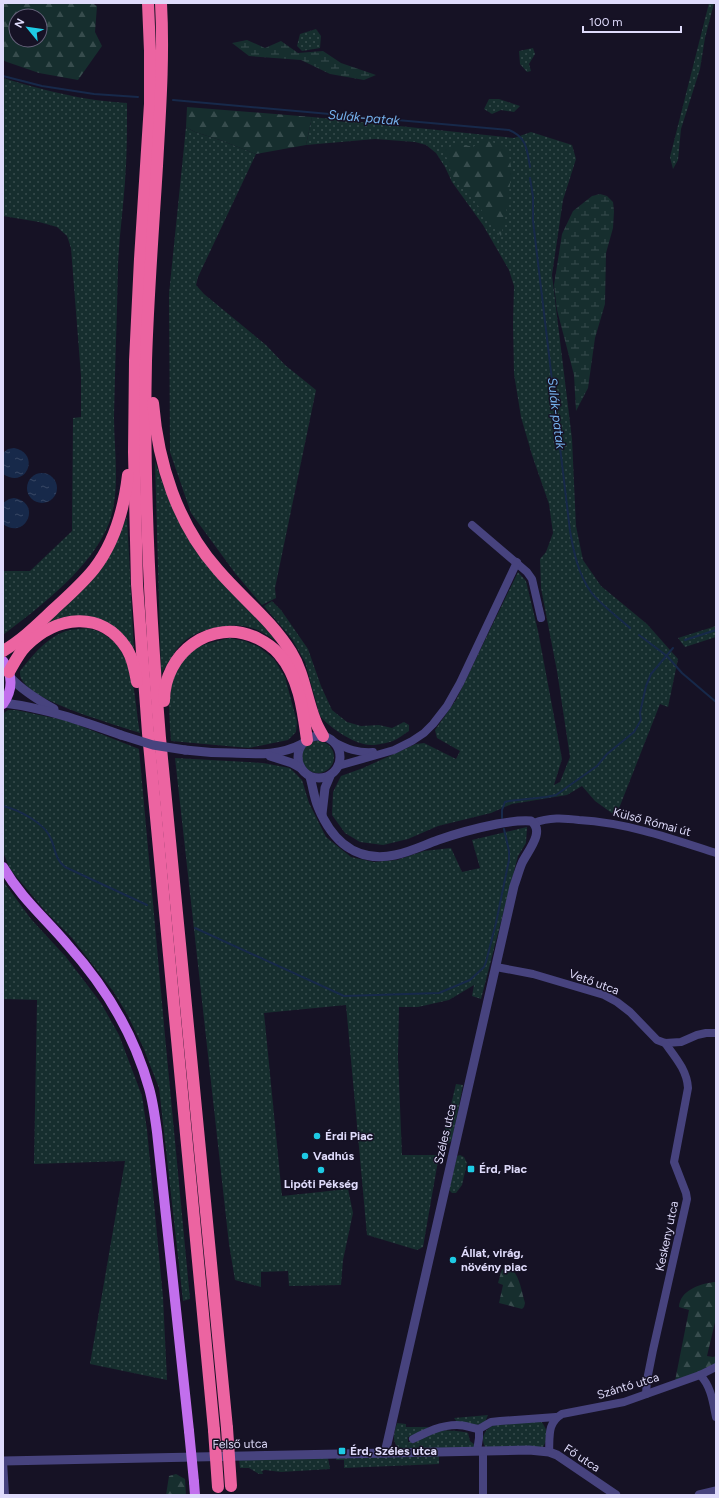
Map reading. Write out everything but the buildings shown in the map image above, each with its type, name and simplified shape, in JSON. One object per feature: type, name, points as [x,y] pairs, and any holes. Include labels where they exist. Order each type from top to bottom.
[{"type":"highway","points":[[3,651],[30,631],[85,580],[98,564],[110,544],[121,515],[126,492],[134,400],[140,259],[150,104],[148,3]]},
{"type":"highway","points":[[161,3],[162,76],[148,318],[146,403],[147,541],[151,626],[160,738],[232,1490]]},
{"type":"highway","points":[[148,318],[152,344],[152,398],[155,426],[160,454],[171,490],[185,521],[205,554],[217,569],[268,622],[291,652],[301,672],[315,721],[323,736]]},
{"type":"highway","points":[[134,400],[135,540],[148,733],[219,1491]]},
{"type":"highway","points":[[8,670],[27,646],[44,631],[54,626],[74,621],[89,622],[102,627],[119,640],[131,657],[136,673],[148,733]]},
{"type":"highway","points":[[160,738],[164,718],[165,685],[176,661],[188,647],[198,640],[229,632],[242,633],[260,640],[276,650],[283,659],[294,678],[301,703],[304,742]]},
{"type":"main road","points":[[3,704],[10,691],[8,670]]},
{"type":"main road","points":[[3,867],[18,891],[68,944],[109,998],[133,1044],[146,1076],[157,1132],[195,1495]]},
{"type":"street","points":[[472,525],[527,572],[532,579],[541,618]]},
{"type":"street","points":[[338,766],[394,750],[424,733],[433,724],[447,706],[460,683],[517,562]]},
{"type":"street","points":[[8,670],[19,686],[42,702],[68,716]]},
{"type":"street","points":[[3,704],[36,708],[68,716],[153,745],[202,752],[267,755],[292,763],[301,768],[310,777],[318,806],[326,825],[340,842],[355,852],[375,857],[386,857],[405,853],[460,833],[490,826],[524,821],[531,821],[534,823]]},
{"type":"street","points":[[267,755],[293,749],[312,737],[323,736],[348,750],[384,752]]},
{"type":"street","points":[[301,768],[298,762],[298,756],[304,742]]},
{"type":"street","points":[[310,777],[324,778],[335,772],[338,766],[340,754],[334,742]]},
{"type":"street","points":[[322,814],[325,788],[330,776]]},
{"type":"street","name":"Külső Római út","points":[[534,823],[543,820],[556,819],[610,823],[652,832],[716,853]]},
{"type":"street","name":"Széles utca","points":[[385,1453],[514,886],[523,862],[536,836],[537,829],[534,823]]},
{"type":"street","name":"Vető utca","points":[[496,967],[534,974],[604,995],[617,1002],[630,1012],[657,1040],[665,1043]]},
{"type":"street","points":[[665,1043],[681,1042],[697,1034],[706,1032],[716,1033]]},
{"type":"street","name":"Keskeny utca","points":[[646,1394],[652,1357],[687,1199],[674,1162],[688,1088],[687,1080],[681,1066],[665,1043]]},
{"type":"street","name":"Szántó utca","points":[[556,1417],[562,1414],[624,1402],[700,1376],[716,1367]]},
{"type":"street","points":[[700,1376],[706,1381],[710,1390],[716,1417]]},
{"type":"street","points":[[413,1440],[436,1428],[448,1426],[459,1425],[479,1429],[491,1422],[556,1417]]},
{"type":"street","points":[[549,1452],[551,1426],[556,1417]]},
{"type":"street","points":[[479,1429],[482,1495]]},
{"type":"street","name":"Fő utca","points":[[480,1451],[529,1450],[549,1452],[565,1460],[616,1495]]},
{"type":"street","name":"Felső utca","points":[[3,1461],[480,1451]]},
{"type":"street","points":[[3,1461],[5,1495]]},
{"type":"street","points":[[699,1495],[716,1491]]},
{"type":"green space","points":[[3,3],[92,3],[97,6],[95,32],[102,46],[78,80],[39,73],[3,60]]},
{"type":"green space","points":[[709,3],[714,3],[705,38],[700,69],[681,129],[678,160],[673,169],[670,157]]},
{"type":"green space","points":[[316,29],[321,36],[320,48],[302,51],[297,46],[300,34]]},
{"type":"green space","points":[[247,40],[265,48],[281,41],[298,53],[323,51],[341,63],[376,75],[364,80],[330,74],[301,60],[249,56],[232,43]]},
{"type":"green space","points":[[533,48],[535,54],[529,64],[531,71],[527,72],[520,64],[519,51]]},
{"type":"green space","points":[[3,78],[64,94],[96,100],[127,103],[127,142],[118,266],[114,417],[116,478],[113,508],[103,536],[84,564],[58,590],[3,635],[3,571],[30,571],[72,531],[73,418],[81,417],[81,376],[71,248],[67,236],[57,227],[39,222],[3,216]]},
{"type":"green space","points":[[489,99],[499,99],[520,106],[514,112],[501,110],[492,114],[484,109]]},
{"type":"green space","points":[[187,107],[312,117],[306,145],[256,154],[195,132],[186,127]]},
{"type":"green space","points":[[312,117],[514,138],[531,132],[572,145],[576,159],[563,200],[552,275],[572,439],[576,526],[583,560],[601,586],[647,624],[678,659],[668,707],[660,704],[616,816],[595,801],[582,786],[567,795],[512,804],[491,813],[438,826],[408,839],[383,845],[360,842],[345,833],[332,815],[333,792],[341,776],[363,768],[416,744],[424,743],[456,759],[460,751],[437,738],[435,730],[456,700],[518,572],[526,581],[538,631],[562,759],[554,785],[560,782],[570,757],[557,671],[541,588],[540,559],[546,552],[553,533],[549,504],[521,417],[514,374],[514,286],[509,270],[483,225],[452,182],[436,153],[426,145],[415,142],[375,139],[306,145]]},
{"type":"green space","points":[[186,127],[195,132],[256,154],[198,277],[196,285],[204,294],[266,345],[285,365],[316,390],[275,588],[276,598],[262,605],[235,573],[191,513],[170,452],[169,294]]},
{"type":"green space","points":[[485,140],[507,147],[512,171],[501,236],[474,200],[451,174],[449,162],[442,149],[461,144],[473,147]]},
{"type":"green space","points":[[600,194],[607,196],[613,202],[614,211],[613,228],[606,253],[605,304],[595,338],[588,388],[576,411],[574,375],[557,310],[554,285],[562,234],[573,211],[592,196]]},
{"type":"green space","points":[[155,461],[176,515],[252,613],[279,643],[262,632],[248,627],[229,626],[206,630],[192,635],[187,639],[176,651],[161,674]]},
{"type":"green space","points":[[127,517],[134,652],[77,616],[60,618],[40,629],[106,560]]},
{"type":"green space","points":[[272,601],[281,610],[308,649],[321,686],[332,710],[347,722],[361,726],[379,725],[392,728],[404,722],[409,725],[409,731],[391,742],[371,745],[350,739],[324,721],[320,716],[305,662],[292,639],[264,606]]},
{"type":"green space","points":[[716,626],[716,637],[685,647],[678,638]]},
{"type":"green space","points":[[88,628],[105,635],[115,643],[123,654],[132,679],[140,733],[58,705],[30,689],[20,676],[20,671],[35,653],[52,638],[66,631]]},
{"type":"green space","points":[[229,638],[245,641],[259,647],[274,659],[285,677],[297,722],[296,732],[288,740],[249,748],[171,741],[169,716],[170,690],[173,677],[178,666],[185,656],[196,648],[208,643]]},
{"type":"green space","points":[[8,710],[16,710],[68,721],[139,749],[190,1299],[183,1301],[159,1088],[143,1047],[127,1014],[113,991],[72,938],[46,912],[10,869],[3,852],[3,714]]},
{"type":"green space","points":[[315,741],[321,741],[331,748],[334,757],[333,763],[327,770],[321,773],[315,773],[305,766],[302,760],[302,754],[309,744]]},
{"type":"green space","points":[[175,758],[263,763],[290,768],[302,780],[309,803],[326,837],[351,857],[374,862],[397,860],[424,851],[451,848],[462,872],[480,868],[472,840],[527,827],[526,843],[518,856],[481,999],[472,996],[474,985],[449,1000],[418,1007],[399,1007],[398,1057],[402,1155],[439,1155],[423,1247],[417,1250],[367,1235],[346,1005],[264,1013],[282,1196],[348,1189],[353,1213],[343,1260],[341,1285],[289,1286],[288,1271],[261,1272],[261,1287],[235,1280],[229,1244]]},
{"type":"green space","points":[[3,881],[31,919],[66,957],[101,1003],[119,1035],[142,1096],[147,1130],[163,1297],[167,1380],[90,1364],[125,1161],[34,1164],[37,1000],[3,999]]},
{"type":"green space","points":[[456,1084],[463,1085],[452,1140],[449,1143],[442,1142]]},
{"type":"green space","points":[[460,1155],[464,1157],[467,1163],[462,1185],[456,1193],[452,1193],[449,1190],[457,1156]]},
{"type":"green space","points":[[507,1266],[515,1273],[519,1282],[525,1303],[522,1309],[499,1303],[503,1285],[498,1283],[501,1272],[504,1267]]},
{"type":"green space","points":[[716,1282],[716,1318],[707,1356],[716,1356],[716,1365],[675,1381],[689,1310],[679,1307],[680,1301],[687,1292],[697,1286]]},
{"type":"green space","points":[[488,1415],[485,1422],[477,1425],[457,1422],[454,1418]]},
{"type":"green space","points":[[541,1421],[547,1434],[543,1447],[485,1447],[483,1440],[484,1434],[494,1425]]},
{"type":"green space","points":[[397,1423],[406,1424],[406,1427],[429,1427],[414,1436],[408,1437],[408,1442],[416,1441],[433,1432],[448,1431],[468,1433],[470,1441],[475,1445],[474,1447],[400,1450],[394,1441]]},
{"type":"green space","points":[[439,1455],[439,1464],[344,1468],[344,1460],[336,1460],[336,1458]]},
{"type":"green space","points":[[328,1458],[330,1469],[281,1472],[265,1470],[262,1471],[263,1474],[259,1474],[249,1468],[240,1468],[239,1459]]},
{"type":"green space","points":[[176,1474],[185,1479],[186,1495],[166,1495],[169,1476]]},
{"type":"water","points":[[14,448],[22,451],[27,456],[29,463],[28,469],[24,474],[19,477],[11,478],[3,474],[3,453],[8,449]]},
{"type":"water","points":[[42,473],[53,477],[57,488],[53,499],[42,503],[31,499],[27,488],[31,477]]},
{"type":"water","points":[[14,498],[23,501],[28,507],[29,513],[28,519],[24,525],[18,528],[11,528],[3,524],[3,503]]},
{"type":"waterway","name":"Sulák-patak","points":[[3,76],[42,86],[94,94],[138,97]]},
{"type":"waterway","name":"Sulák-patak","points":[[173,100],[509,130],[523,140],[527,150],[530,167]]},
{"type":"waterway","name":"Sulák-patak","points":[[530,178],[533,197],[533,221],[573,547],[580,571],[591,592],[604,606],[630,628]]},
{"type":"waterway","points":[[685,640],[716,630]]},
{"type":"waterway","name":"Sulák-patak","points":[[639,635],[667,656],[682,673],[716,702]]},
{"type":"waterway","points":[[502,818],[502,810],[505,802],[556,795],[597,766],[607,754],[634,732],[641,720],[640,713],[646,686],[651,674],[673,648]]},
{"type":"waterway","points":[[3,806],[24,814],[43,828],[51,839],[57,858],[65,867],[147,905]]},
{"type":"waterway","points":[[195,928],[344,996],[439,993],[470,980],[484,967],[486,962],[509,860],[509,851],[504,829]]},
{"type":"place","name":"Érdi Piac","points":[[317,1136]]},
{"type":"place","name":"Vadhús","points":[[305,1156]]},
{"type":"place","name":"Érd, Piac","points":[[471,1169]]},
{"type":"place","name":"Lipóti Pékség","points":[[321,1170]]},
{"type":"place","name":"Állat, virág, növény piac","points":[[453,1260]]},
{"type":"place","name":"Érd, Széles utca","points":[[342,1451]]}]
